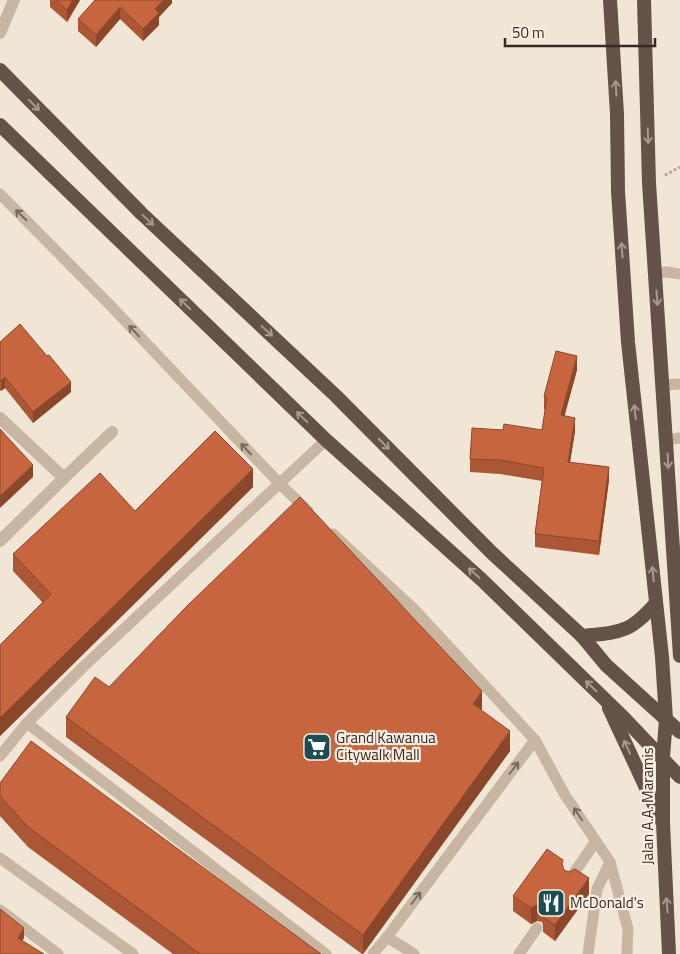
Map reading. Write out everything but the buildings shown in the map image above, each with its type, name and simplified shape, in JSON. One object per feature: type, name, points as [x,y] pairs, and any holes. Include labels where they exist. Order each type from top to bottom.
[{"type":"highway","name":"Jalan A.A. Maramis","points":[[610,0],[617,114],[618,191],[628,342],[662,657],[666,719],[663,757],[663,822],[669,954]]},
{"type":"highway","points":[[644,0],[649,183],[664,385],[673,439],[680,656]]},
{"type":"highway","points":[[0,70],[140,213],[336,396],[492,553],[582,636],[606,665],[680,732]]},
{"type":"highway","points":[[0,125],[326,440],[482,580],[605,699],[663,757],[680,777]]},
{"type":"highway","points":[[582,636],[622,631],[639,622],[656,603]]},
{"type":"highway","points":[[605,699],[663,822]]},
{"type":"street","points":[[0,33],[14,0]]},
{"type":"street","points":[[0,418],[64,478]]},
{"type":"street","points":[[0,541],[112,432]]},
{"type":"lane","points":[[0,194],[108,303],[280,484],[414,609],[535,740],[565,795],[610,862],[628,929],[627,954]]},
{"type":"lane","points":[[656,273],[680,274]]},
{"type":"lane","points":[[664,385],[680,384]]},
{"type":"lane","points":[[0,756],[27,723],[82,668],[326,440]]},
{"type":"lane","points":[[27,723],[326,954]]},
{"type":"lane","points":[[373,954],[535,740]]},
{"type":"lane","points":[[569,880],[596,841]]},
{"type":"lane","points":[[0,858],[133,954]]},
{"type":"lane","points":[[588,954],[597,889],[610,862]]},
{"type":"lane","points":[[0,910],[58,954]]},
{"type":"lane","points":[[519,954],[537,928]]},
{"type":"lane","points":[[387,937],[414,954]]},
{"type":"place","name":"Grand Kawanua Citywalk Mall","points":[[317,747]]},
{"type":"place","name":"McDonald's","points":[[551,903]]}]
